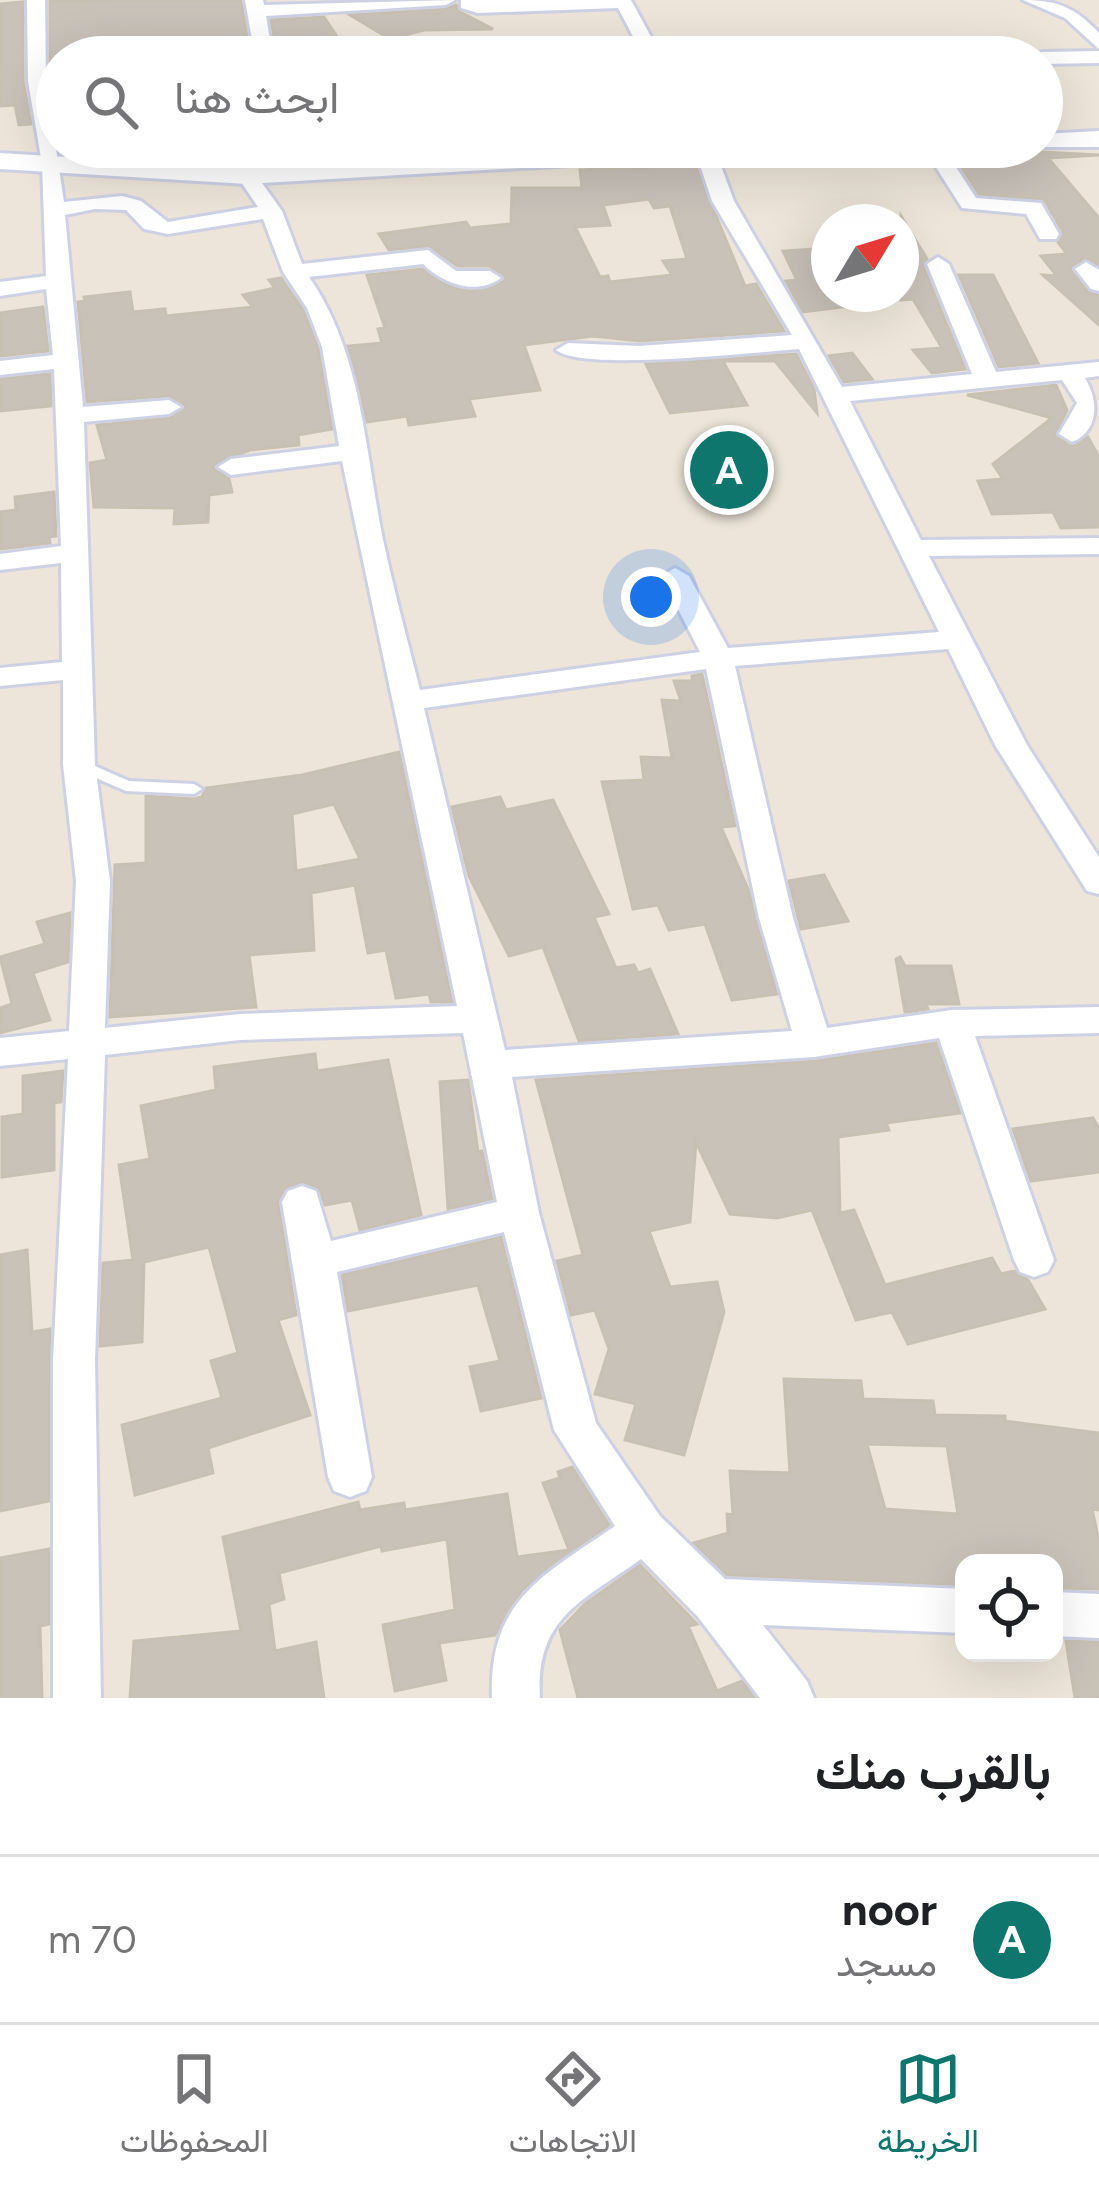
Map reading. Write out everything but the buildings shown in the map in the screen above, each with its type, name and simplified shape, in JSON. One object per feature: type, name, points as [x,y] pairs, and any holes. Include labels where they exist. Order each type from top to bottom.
[{"type":"main road","points":[[1063,141],[1099,139]]},
{"type":"main road","points":[[0,161],[36,163]]},
{"type":"street","points":[[36,0],[36,36]]},
{"type":"street","points":[[260,36],[255,5],[446,0]]},
{"type":"street","points":[[471,0],[466,4],[478,8],[623,1],[642,36]]},
{"type":"street","points":[[1032,0],[1071,14],[1099,44]]},
{"type":"street","points":[[1071,14],[1092,5]]},
{"type":"street","points":[[1063,58],[1099,57]]},
{"type":"street","points":[[52,168],[70,416],[79,764],[93,880],[74,1361],[77,1698]]},
{"type":"street","points":[[251,168],[294,272],[320,308],[334,347],[351,452],[491,1065],[519,1213],[576,1430],[644,1531],[715,1601],[790,1698]]},
{"type":"street","points":[[712,168],[723,201],[835,395],[1011,746],[1099,884]]},
{"type":"street","points":[[947,168],[970,204],[1033,208]]},
{"type":"street","points":[[1019,180],[1048,234]]},
{"type":"street","points":[[53,210],[128,201],[144,208],[152,224],[168,228],[271,211]]},
{"type":"street","points":[[294,272],[428,257],[450,278],[490,278]]},
{"type":"street","points":[[938,265],[987,380]]},
{"type":"street","points":[[0,289],[57,280]]},
{"type":"street","points":[[568,350],[639,353],[807,341]]},
{"type":"street","points":[[627,384],[639,353]]},
{"type":"street","points":[[0,368],[66,361]]},
{"type":"street","points":[[835,395],[1099,369]]},
{"type":"street","points":[[1069,372],[1089,403],[1085,418],[1072,434]]},
{"type":"street","points":[[70,416],[170,407]]},
{"type":"street","points":[[231,467],[351,452]]},
{"type":"street","points":[[910,548],[1099,546]]},
{"type":"street","points":[[0,562],[76,554]]},
{"type":"street","points":[[675,576],[718,658],[776,918],[814,1043]]},
{"type":"street","points":[[407,701],[718,658],[961,639]]},
{"type":"street","points":[[0,677],[77,670]]},
{"type":"street","points":[[0,1052],[240,1027],[477,1018]]},
{"type":"street","points":[[491,1065],[814,1043],[952,1023],[1099,1019]]},
{"type":"street","points":[[952,1023],[1034,1260]]},
{"type":"street","points":[[302,1202],[350,1477]]},
{"type":"street","points":[[315,1262],[519,1213]]},
{"type":"street","points":[[516,1698],[511,1669],[525,1623],[566,1584],[644,1531]]},
{"type":"street","points":[[715,1601],[955,1611]]},
{"type":"street","points":[[1063,1614],[1099,1616]]},
{"type":"lane","points":[[79,764],[126,787],[194,790]]},
{"type":"place","name":"noor","points":[[729,470]]}]
